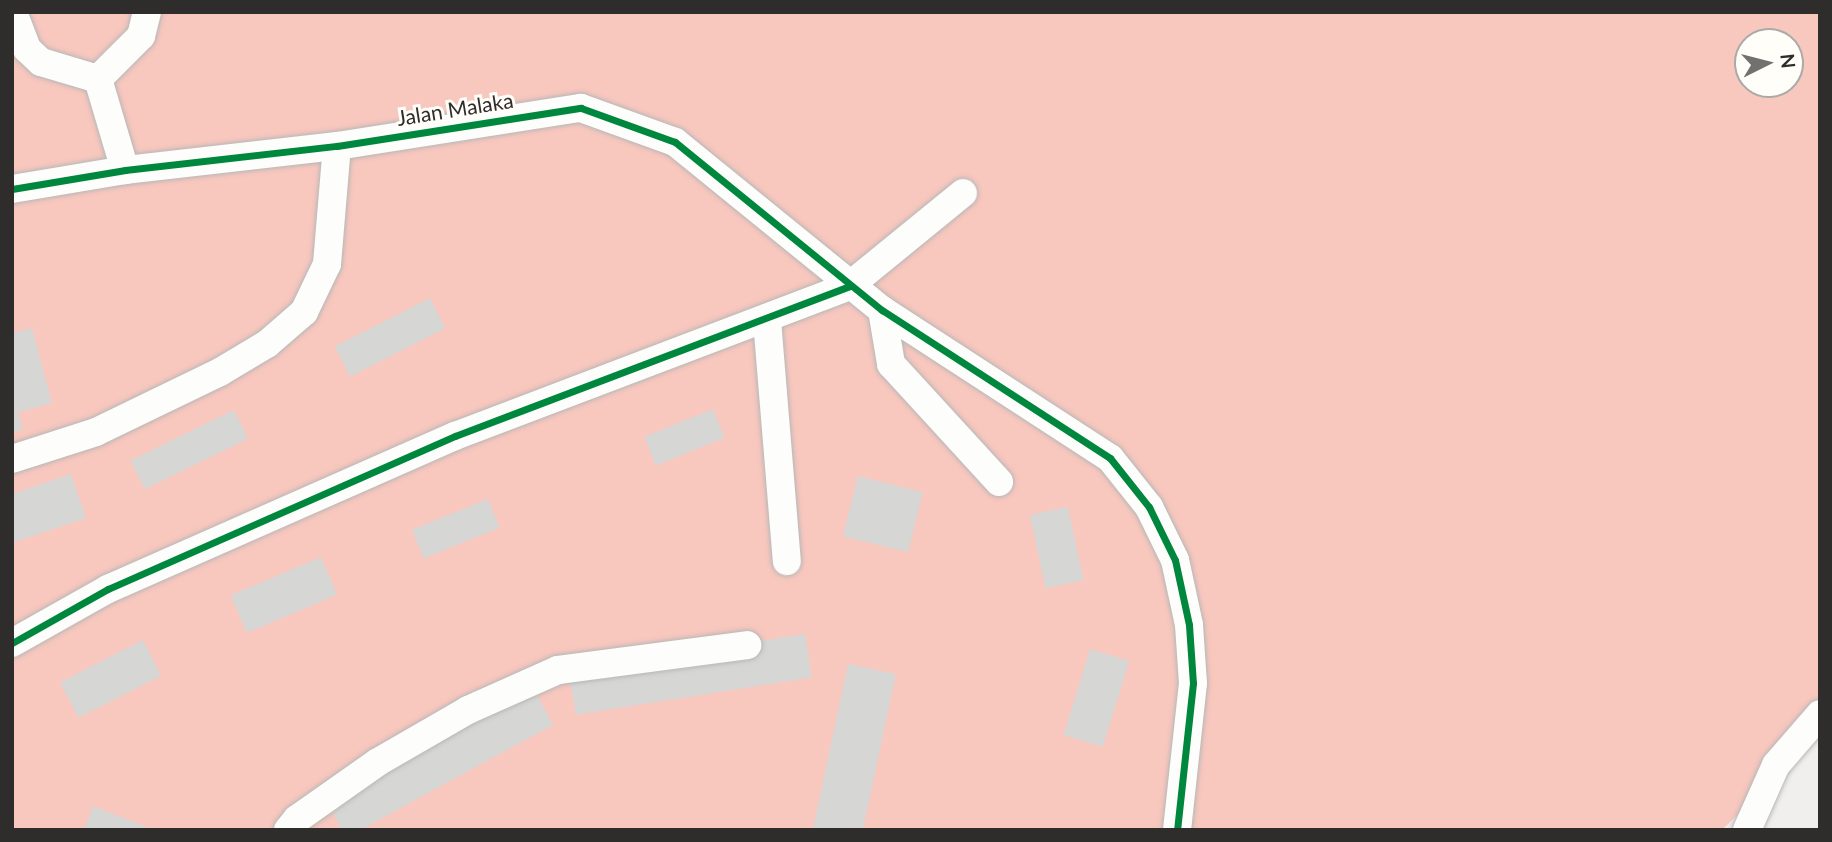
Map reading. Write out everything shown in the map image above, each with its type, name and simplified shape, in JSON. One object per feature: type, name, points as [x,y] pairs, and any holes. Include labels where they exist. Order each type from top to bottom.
[{"type":"street","points":[[13,12],[27,50],[41,62],[98,79]]},
{"type":"street","points":[[98,79],[141,37],[148,12]]},
{"type":"street","points":[[98,79],[125,170]]},
{"type":"street","name":"Jalan Malaka","points":[[12,189],[125,170],[337,146],[581,108],[675,142],[786,229],[849,285],[882,310],[1110,458],[1149,507],[1175,559],[1189,625],[1193,683],[1177,830]]},
{"type":"street","points":[[12,459],[96,432],[220,372],[267,344],[304,312],[327,264],[337,146]]},
{"type":"street","points":[[12,643],[108,589],[455,436],[767,320],[849,285],[962,193]]},
{"type":"street","points":[[882,310],[891,364],[999,482]]},
{"type":"street","points":[[767,320],[787,561]]},
{"type":"street","points":[[288,830],[297,819],[379,762],[468,710],[558,670],[747,645]]},
{"type":"street","points":[[1747,830],[1776,765],[1820,713]]},
{"type":"shaded area","points":[[12,12],[1820,12],[1820,734],[1722,830],[12,830]]},
{"type":"building","points":[[430,298],[445,328],[350,377],[335,347]]},
{"type":"building","points":[[32,328],[52,403],[18,412],[23,430],[12,432],[12,333]]},
{"type":"building","points":[[713,409],[725,438],[656,465],[644,437]]},
{"type":"building","points":[[234,410],[248,439],[145,489],[131,460]]},
{"type":"building","points":[[71,474],[86,518],[12,543],[12,494]]},
{"type":"building","points":[[858,476],[923,492],[908,552],[843,536]]},
{"type":"building","points":[[488,499],[500,528],[424,558],[412,530]]},
{"type":"building","points":[[1068,507],[1084,580],[1045,588],[1030,515]]},
{"type":"building","points":[[321,557],[337,595],[247,633],[231,595]]},
{"type":"building","points":[[805,634],[812,677],[576,715],[569,671]]},
{"type":"building","points":[[143,640],[161,676],[78,718],[60,682]]},
{"type":"building","points":[[1090,649],[1129,661],[1103,747],[1064,735]]},
{"type":"building","points":[[848,664],[896,674],[863,830],[813,830]]},
{"type":"building","points":[[532,685],[553,725],[360,830],[342,830],[325,797]]},
{"type":"building","points":[[93,806],[154,830],[84,830]]},
{"type":"cycle path","points":[[12,189],[125,170],[337,146],[581,108],[675,142],[882,310],[1110,458],[1149,507],[1175,560],[1189,625],[1193,683],[1177,830]]},
{"type":"cycle path","points":[[12,643],[108,589],[455,436],[849,286]]}]
